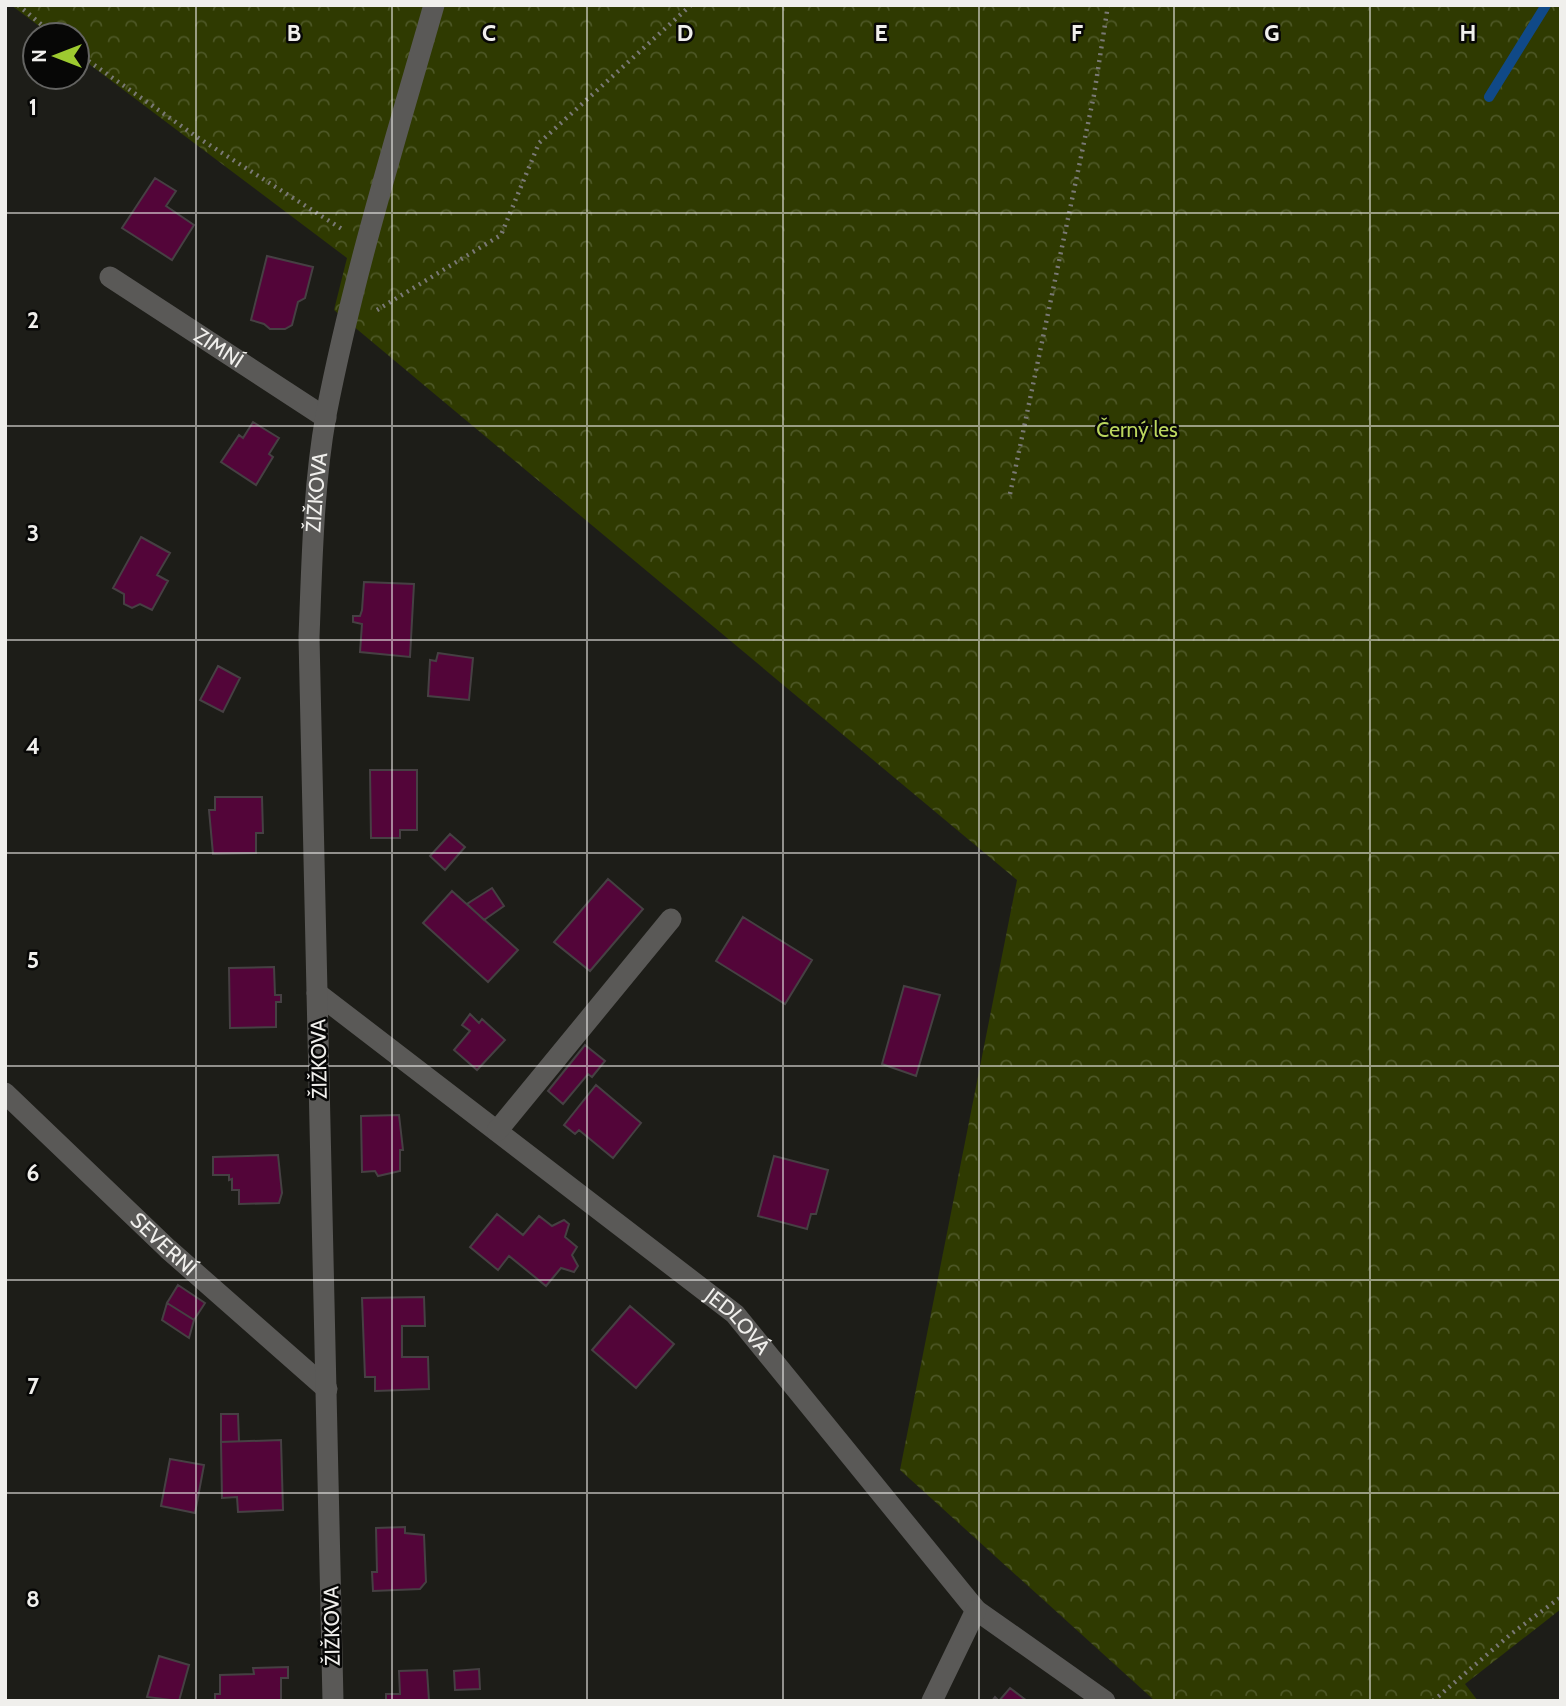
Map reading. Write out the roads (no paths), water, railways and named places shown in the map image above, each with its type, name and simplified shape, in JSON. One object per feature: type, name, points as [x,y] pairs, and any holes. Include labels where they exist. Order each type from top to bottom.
[{"type":"street","name":"ŽIŽKOVA","points":[[333,1701],[309,637],[312,546],[326,418],[346,328],[366,244],[434,5]]},
{"type":"street","name":"ZIMNÍ","points":[[110,277],[326,418]]},
{"type":"street","points":[[497,1131],[671,919]]},
{"type":"street","name":"JEDLOVÁ","points":[[317,993],[735,1314],[976,1610],[1105,1701]]},
{"type":"street","name":"SEVERNÍ","points":[[5,1093],[168,1249],[327,1389]]},
{"type":"street","points":[[932,1701],[976,1610]]},
{"type":"waterway","points":[[1489,97],[1546,5]]},
{"type":"park label","name":"Černý les","points":[[1137,430]]}]
